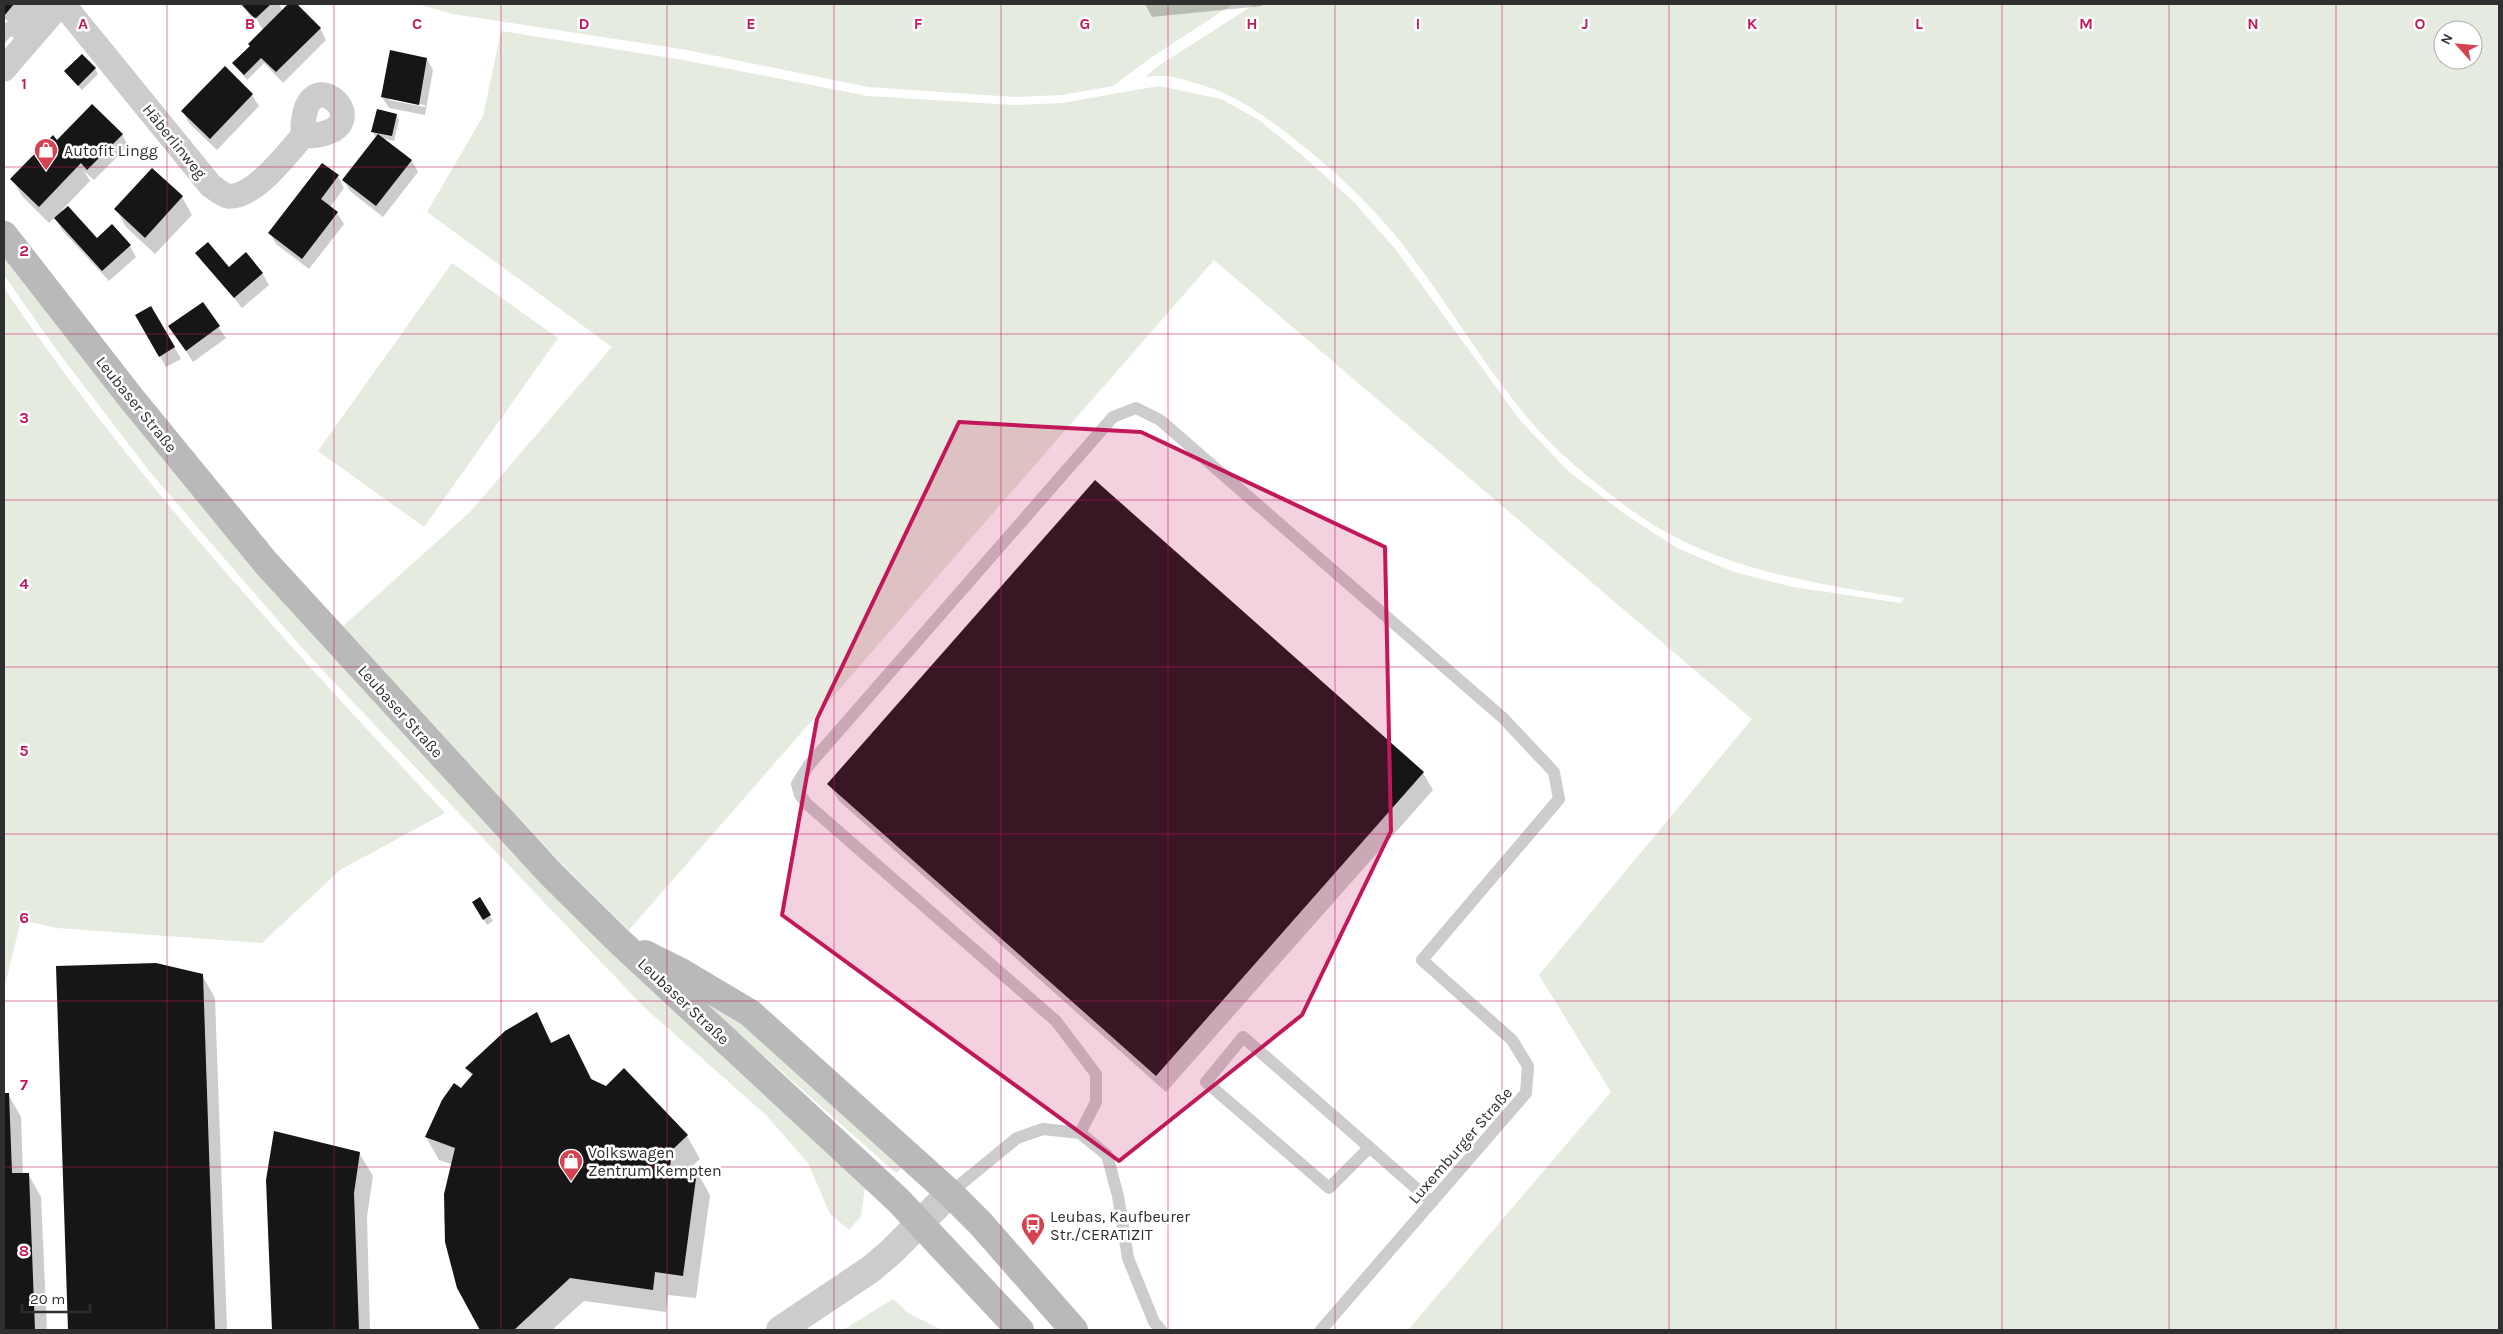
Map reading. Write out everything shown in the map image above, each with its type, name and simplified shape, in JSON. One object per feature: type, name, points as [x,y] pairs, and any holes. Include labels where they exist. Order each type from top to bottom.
[{"type":"main road","name":"Leubaser Straße","points":[[4,235],[131,398],[266,563],[551,874],[621,943],[842,1146],[919,1223],[1020,1330]]},
{"type":"main road","points":[[621,943],[682,972],[750,1013],[950,1193],[980,1223],[1074,1330]]},
{"type":"street","points":[[4,69],[61,4]]},
{"type":"street","name":"Häberlinweg","points":[[61,4],[211,186],[227,196],[244,195],[259,183],[303,136]]},
{"type":"street","points":[[780,1330],[871,1269],[950,1193]]},
{"type":"lane","name":"Luxemburger Straße","points":[[1080,1133],[1096,1102],[1096,1074],[1056,1021],[807,804],[800,795],[797,784],[810,765],[1113,417],[1136,408],[1160,420],[1503,718],[1554,772],[1559,799],[1422,960],[1512,1040],[1528,1066],[1526,1093],[1321,1330]]},
{"type":"lane","points":[[1369,1148],[1329,1188],[1206,1082],[1244,1038],[1432,1202]]},
{"type":"lane","points":[[950,1193],[1016,1138],[1043,1130],[1080,1133],[1107,1155],[1118,1196],[1128,1258],[1154,1322],[1161,1330]]},
{"type":"highlighted area","points":[[959,422],[1141,432],[1385,547],[1391,831],[1302,1015],[1119,1161],[782,915],[817,719]]},
{"type":"shaded area","points":[[417,4],[1233,4],[1149,59],[1113,86],[1061,95],[1015,97],[868,87],[687,50],[453,14]]},
{"type":"shaded area","points":[[1255,4],[2499,4],[2499,1330],[1408,1330],[1611,1092],[1539,975],[1752,719],[1214,260],[629,930],[561,863],[342,627],[470,512],[612,347],[427,212],[483,116],[501,31],[683,60],[868,96],[1015,105],[1062,103],[1159,86],[1221,99],[1259,120],[1354,202],[1396,250],[1520,420],[1568,471],[1626,515],[1677,548],[1734,572],[1793,587],[1901,603],[1904,598],[1795,578],[1725,559],[1691,545],[1659,528],[1627,507],[1574,465],[1538,430],[1510,396],[1400,241],[1376,213],[1336,174],[1308,149],[1261,114],[1227,95],[1215,89],[1174,77],[1146,77],[1155,68]]},
{"type":"shaded area","points":[[4,252],[122,407],[865,1187],[861,1216],[849,1230],[830,1214],[808,1163],[766,1115],[645,1008],[311,658],[229,564],[150,472],[58,352],[4,275]]},
{"type":"shaded area","points":[[452,263],[558,338],[424,527],[318,451]]},
{"type":"shaded area","points":[[4,288],[53,358],[105,426],[214,559],[328,687],[445,813],[340,870],[262,943],[57,928],[21,920],[4,989]]},
{"type":"shaded area","points":[[691,991],[745,1016],[907,1164],[896,1173]]},
{"type":"shaded area","points":[[893,1299],[908,1313],[942,1330],[843,1330]]},
{"type":"building","points":[[4,4],[14,4],[4,16]]},
{"type":"building","points":[[241,4],[271,4],[255,19]]},
{"type":"building","points":[[288,4],[297,4],[321,28],[276,72],[261,58],[244,75],[232,63]]},
{"type":"building","points":[[390,50],[427,58],[419,105],[381,97]]},
{"type":"building","points":[[82,54],[96,68],[78,86],[64,71]]},
{"type":"building","points":[[225,66],[253,94],[210,139],[181,111]]},
{"type":"building","points":[[92,104],[123,134],[87,170],[81,163],[39,207],[10,179],[53,135],[57,140]]},
{"type":"building","points":[[377,109],[397,114],[392,136],[371,132]]},
{"type":"building","points":[[378,134],[412,160],[376,206],[342,180]]},
{"type":"building","points":[[322,163],[339,175],[321,199],[338,212],[302,259],[268,233]]},
{"type":"building","points":[[152,168],[183,196],[145,238],[114,209]]},
{"type":"building","points":[[68,206],[97,238],[112,224],[131,245],[102,271],[54,218]]},
{"type":"building","points":[[208,242],[229,267],[246,252],[263,273],[234,298],[195,253]]},
{"type":"building","points":[[203,302],[220,326],[186,351],[168,326]]},
{"type":"building","points":[[151,306],[175,347],[159,357],[135,315]]},
{"type":"building","points":[[1095,480],[1424,772],[1156,1076],[827,784]]},
{"type":"building","points":[[480,897],[491,915],[483,920],[472,902]]},
{"type":"building","points":[[156,963],[203,974],[215,1330],[68,1330],[56,966]]},
{"type":"building","name":"Volkswagen Zentrum Kempten","points":[[537,1012],[551,1043],[569,1034],[591,1079],[606,1086],[624,1068],[688,1135],[672,1150],[670,1167],[697,1171],[683,1276],[655,1272],[653,1290],[570,1278],[514,1330],[480,1330],[457,1288],[445,1242],[444,1194],[455,1148],[425,1137],[442,1100],[454,1083],[461,1088],[473,1074],[465,1068],[505,1031]]},
{"type":"building","points":[[4,1093],[9,1093],[12,1173],[29,1173],[35,1330],[4,1330]]},
{"type":"building","points":[[274,1131],[360,1152],[354,1193],[359,1330],[272,1330],[266,1180]]},
{"type":"place","name":"Autofit Lingg","points":[[46,171]]},
{"type":"place","name":"Volkswagen Zentrum Kempten","points":[[571,1182]]},
{"type":"place","name":"Leubas, Kaufbeurer Str./CERATIZIT","points":[[1033,1246]]}]
